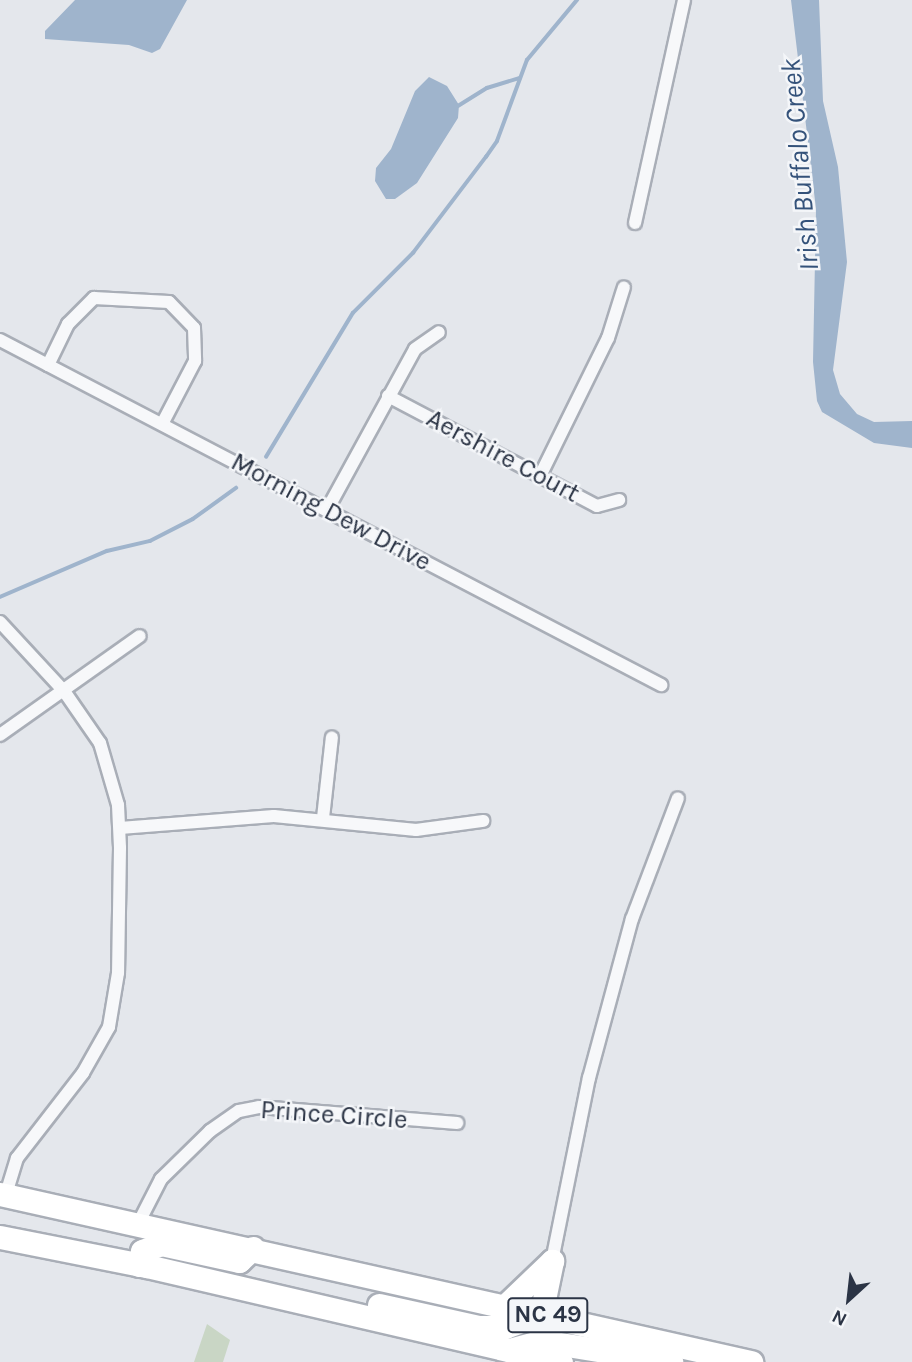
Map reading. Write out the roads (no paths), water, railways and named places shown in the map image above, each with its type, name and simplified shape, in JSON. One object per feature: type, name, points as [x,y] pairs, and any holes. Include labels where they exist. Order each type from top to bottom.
[{"type":"highway","name":"NC 49","points":[[3,1195],[139,1222],[751,1362]]},
{"type":"highway","name":"NC 49","points":[[0,1237],[139,1265],[363,1316],[501,1357],[554,1361]]},
{"type":"highway","points":[[139,1265],[142,1251],[161,1244],[239,1261],[253,1248]]},
{"type":"highway","points":[[506,1305],[552,1261]]},
{"type":"highway","points":[[363,1316],[375,1304],[479,1327],[505,1327],[541,1314],[552,1261]]},
{"type":"highway","points":[[501,1357],[542,1341],[672,1362],[694,1349]]},
{"type":"street","points":[[635,223],[684,0]]},
{"type":"street","points":[[540,476],[608,338],[624,287]]},
{"type":"street","points":[[48,365],[68,324],[94,298],[169,302],[194,328],[195,361],[162,424]]},
{"type":"street","points":[[327,510],[415,349],[439,332]]},
{"type":"street","name":"Morning Dew Drive","points":[[0,340],[661,685]]},
{"type":"street","name":"Aershire Court","points":[[388,396],[597,506],[620,500]]},
{"type":"street","points":[[0,622],[64,691],[100,743],[113,780],[120,828],[118,973],[108,1027],[83,1073],[17,1158],[3,1195]]},
{"type":"street","points":[[0,736],[140,636]]},
{"type":"street","points":[[323,818],[332,737]]},
{"type":"street","points":[[552,1261],[589,1078],[632,919],[678,798]]},
{"type":"street","points":[[120,828],[274,816],[323,818],[428,830],[483,821]]},
{"type":"street","name":"Prince Circle","points":[[139,1222],[161,1179],[210,1131],[239,1111],[259,1107],[457,1123]]},
{"type":"water","points":[[75,0],[187,0],[160,49],[152,53],[129,45],[45,39],[45,31]]},
{"type":"water","points":[[791,0],[819,0],[823,101],[838,167],[847,262],[833,370],[840,394],[857,414],[874,422],[912,421],[912,448],[874,443],[822,412],[817,401],[813,362],[816,209]]},
{"type":"water","points":[[429,77],[447,86],[459,105],[458,118],[417,183],[395,199],[386,199],[375,181],[376,168],[391,149],[415,91]]},
{"type":"waterway","points":[[266,457],[353,313],[413,253],[497,141],[527,60],[577,0]]},
{"type":"waterway","points":[[458,106],[487,88],[519,78]]},
{"type":"waterway","points":[[0,597],[107,551],[150,541],[193,519],[236,488]]},
{"type":"water label","name":"Irish Buffalo Creek","points":[[800,165]]}]
